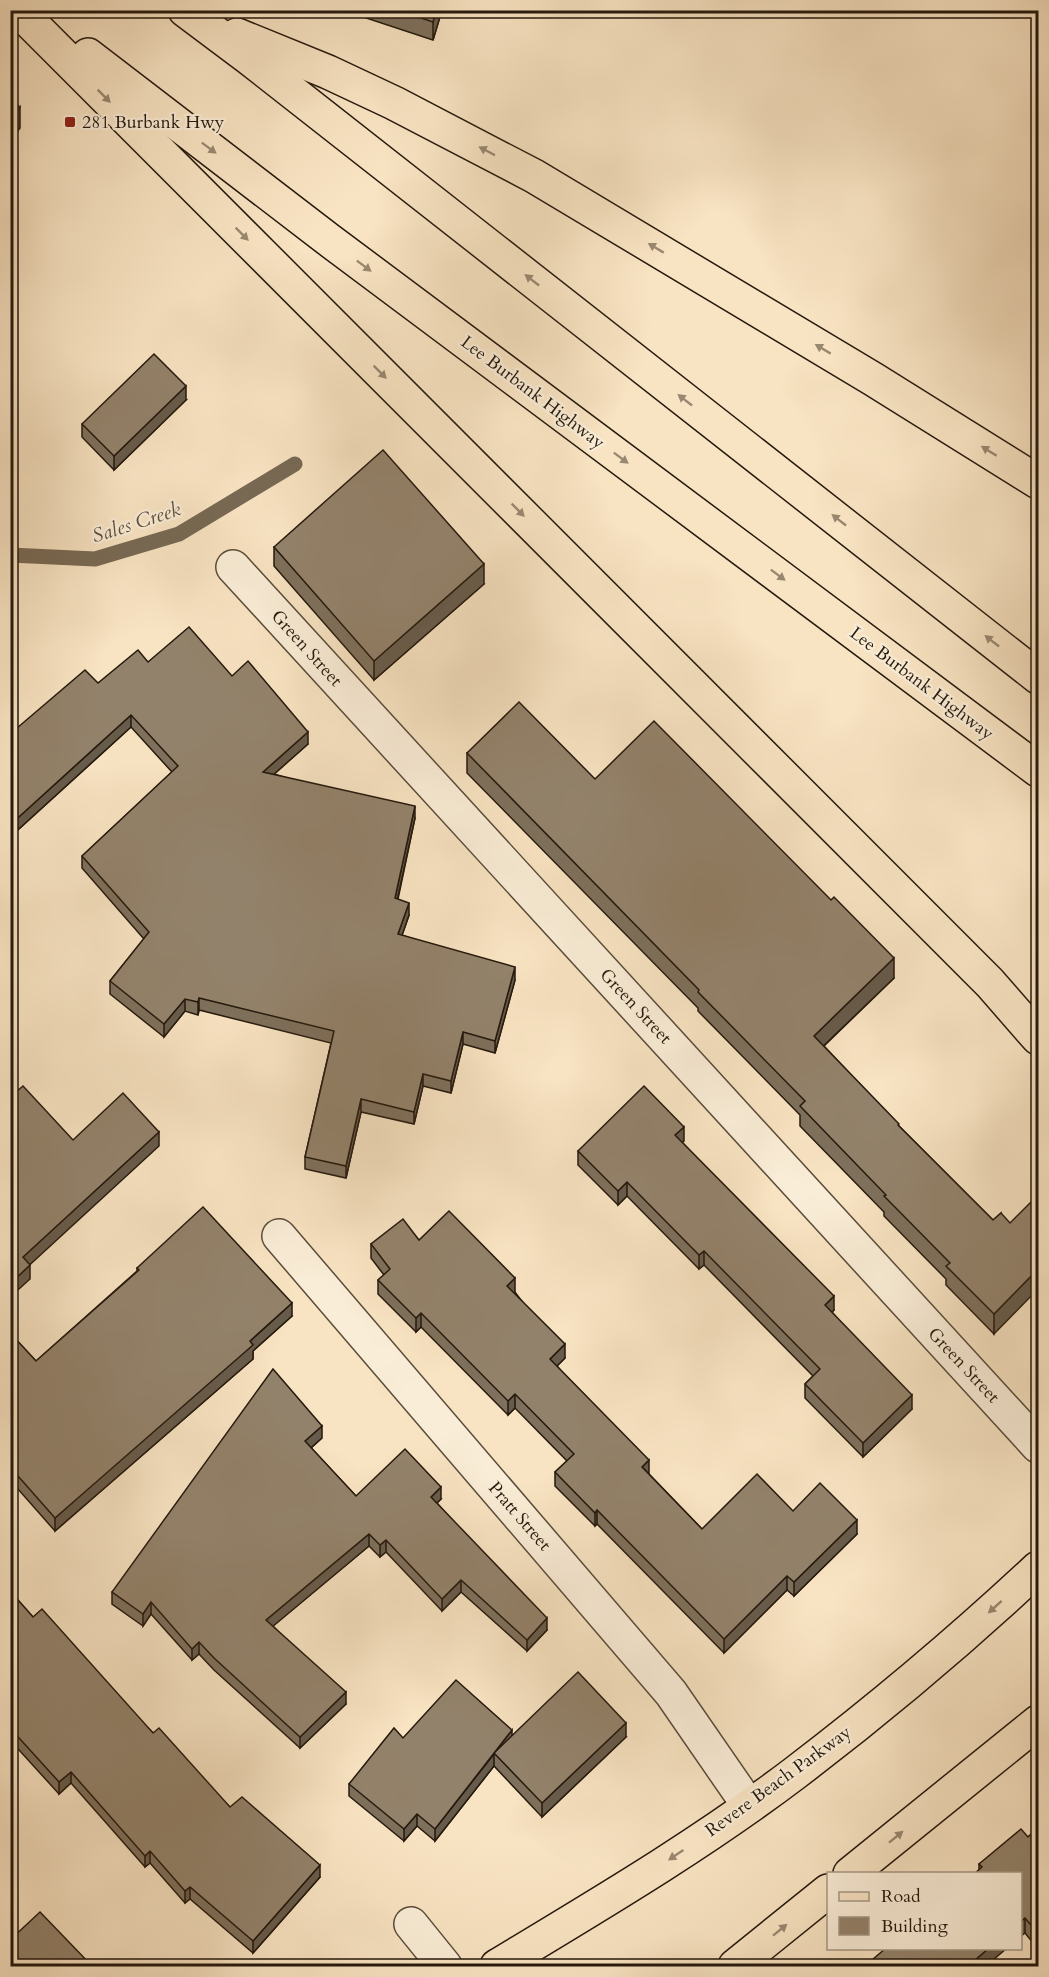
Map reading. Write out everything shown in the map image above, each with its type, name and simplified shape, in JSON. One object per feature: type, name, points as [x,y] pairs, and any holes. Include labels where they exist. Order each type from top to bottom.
[{"type":"main road","points":[[18,10],[990,983],[1038,1027]]},
{"type":"main road","name":"Lee Burbank Highway","points":[[29,10],[320,233],[1038,770]]},
{"type":"main road","points":[[194,13],[394,103],[534,176],[863,373],[1038,482]]},
{"type":"main road","points":[[194,13],[1038,677]]},
{"type":"main road","points":[[990,983],[1038,1038]]},
{"type":"main road","name":"Revere Beach Parkway","points":[[497,1966],[575,1920],[749,1806],[795,1773],[929,1665],[1038,1568]]},
{"type":"main road","points":[[852,1872],[1038,1722]]},
{"type":"main road","points":[[735,1966],[827,1892]]},
{"type":"street","name":"Green Street","points":[[233,567],[1038,1446]]},
{"type":"street","name":"Pratt Street","points":[[279,1236],[671,1693],[749,1806]]},
{"type":"street","points":[[411,1924],[446,1966]]},
{"type":"building","points":[[398,10],[436,10],[433,22]]},
{"type":"building","points":[[10,100],[20,107],[10,120]]},
{"type":"building","points":[[154,354],[186,386],[114,456],[82,424]]},
{"type":"building","points":[[383,450],[484,564],[374,661],[274,547]]},
{"type":"building","points":[[189,627],[232,676],[248,661],[308,732],[263,772],[415,806],[395,898],[409,903],[398,934],[515,967],[495,1041],[463,1032],[451,1081],[423,1074],[414,1112],[361,1099],[346,1166],[305,1157],[334,1031],[199,998],[198,1002],[185,999],[164,1024],[110,981],[149,932],[82,856],[178,766],[131,715],[10,825],[10,734],[85,670],[98,683],[138,650],[148,662]]},
{"type":"building","points":[[519,702],[595,779],[654,721],[831,900],[834,897],[894,958],[814,1036],[898,1125],[993,1220],[1001,1213],[1010,1223],[1038,1195],[1038,1269],[994,1314],[946,1266],[950,1263],[800,1106],[805,1101],[467,753]]},
{"type":"building","points":[[23,1086],[73,1140],[123,1093],[159,1132],[23,1257],[30,1265],[10,1284],[10,1097]]},
{"type":"building","points":[[644,1086],[684,1127],[675,1135],[834,1296],[825,1305],[912,1395],[863,1443],[805,1384],[820,1369],[704,1251],[699,1255],[627,1182],[618,1191],[578,1151]]},
{"type":"building","points":[[203,1207],[292,1303],[250,1341],[253,1345],[55,1518],[10,1467],[10,1333],[36,1361],[139,1270],[137,1268]]},
{"type":"building","points":[[449,1211],[515,1278],[507,1286],[565,1344],[550,1359],[649,1460],[642,1467],[702,1529],[757,1474],[793,1511],[820,1483],[857,1520],[794,1582],[787,1576],[724,1639],[597,1510],[595,1513],[555,1472],[574,1454],[515,1394],[508,1401],[421,1313],[416,1318],[378,1280],[390,1269],[371,1244],[403,1219],[419,1240]]},
{"type":"building","points":[[273,1369],[322,1426],[305,1441],[356,1496],[405,1449],[441,1487],[431,1497],[547,1618],[527,1640],[461,1580],[442,1599],[386,1540],[380,1545],[369,1534],[266,1620],[346,1692],[300,1737],[199,1642],[192,1649],[151,1602],[143,1614],[112,1592]]},
{"type":"building","points":[[10,1591],[33,1617],[42,1609],[153,1733],[159,1728],[230,1807],[242,1797],[320,1865],[253,1941],[190,1887],[185,1891],[150,1851],[145,1856],[71,1772],[59,1782],[10,1728],[10,1717],[16,1712],[10,1706]]},
{"type":"building","points":[[578,1672],[626,1723],[542,1803],[494,1753]]},
{"type":"building","points":[[456,1680],[512,1730],[435,1829],[417,1814],[404,1829],[349,1784],[394,1728],[403,1738]]},
{"type":"building","points":[[1038,1828],[1038,1933],[1025,1918],[1022,1920],[1022,1872],[976,1872],[982,1867],[979,1864],[1021,1829],[1028,1837]]},
{"type":"building","points":[[40,1912],[92,1966],[10,1966],[10,1940]]},
{"type":"building","points":[[884,1950],[987,1950],[968,1966],[865,1966]]},
{"type":"waterway","name":"Sales Creek","points":[[10,555],[95,559],[179,534],[295,464]]},
{"type":"place","name":"281 Burbank Hwy","points":[[70,122]]}]
